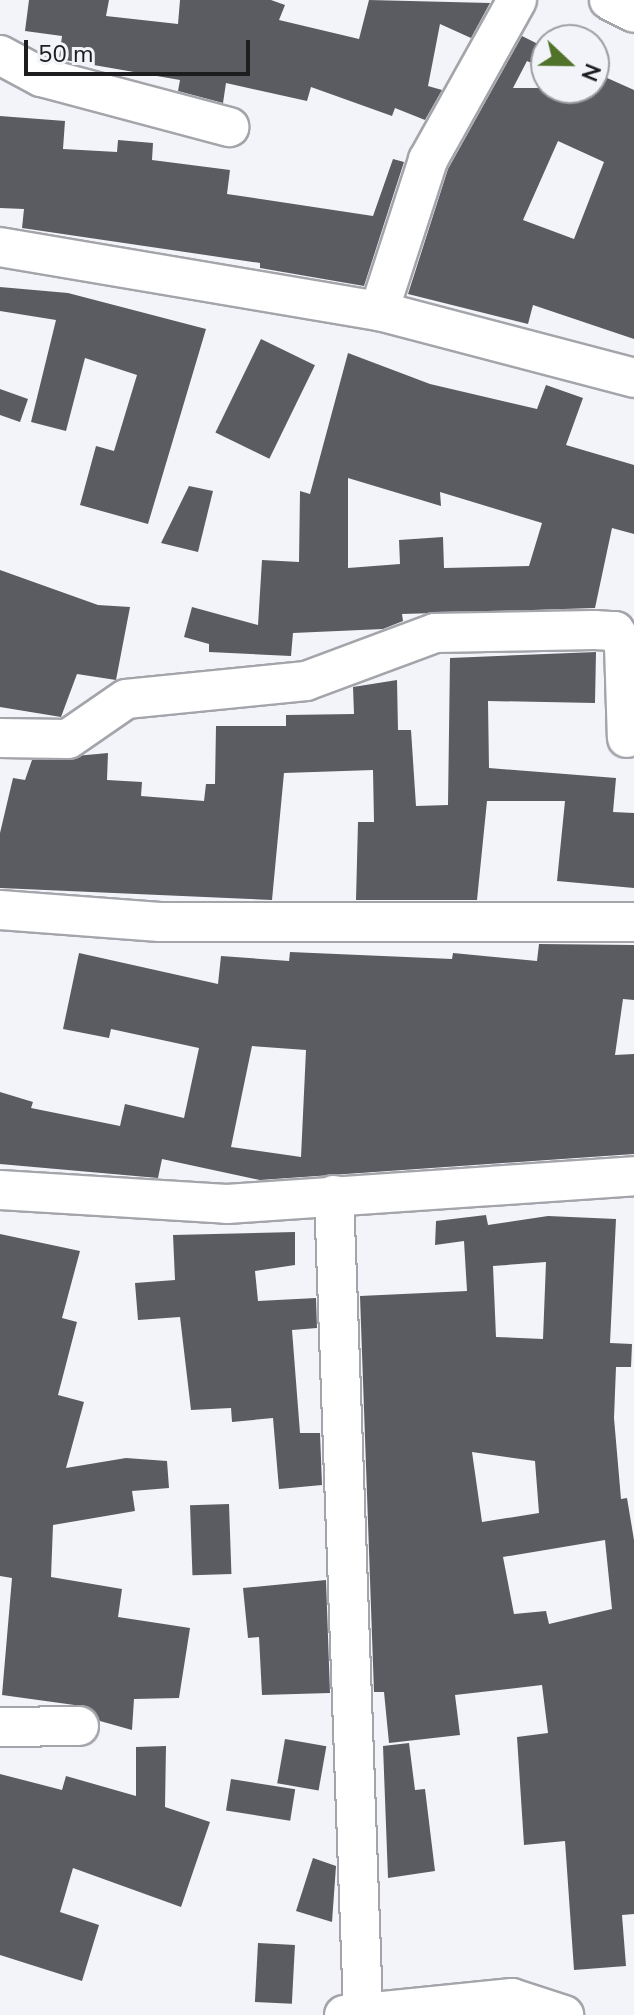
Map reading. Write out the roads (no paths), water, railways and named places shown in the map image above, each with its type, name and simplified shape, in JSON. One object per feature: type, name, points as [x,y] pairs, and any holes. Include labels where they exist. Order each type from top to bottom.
[{"type":"street","points":[[379,311],[428,160],[517,0]]},
{"type":"street","points":[[609,0],[634,13]]},
{"type":"street","points":[[0,55],[41,77],[229,127]]},
{"type":"street","points":[[0,247],[379,311],[634,378]]},
{"type":"street","points":[[0,738],[68,739],[126,699],[306,681],[435,633],[594,630],[615,631],[624,645],[627,738]]},
{"type":"street","points":[[0,910],[160,922],[634,922]]},
{"type":"street","points":[[0,1190],[196,1204],[634,1176]]},
{"type":"street","points":[[334,1195],[354,2013],[512,1998],[564,2015]]},
{"type":"street","points":[[0,1727],[79,1726]]}]
